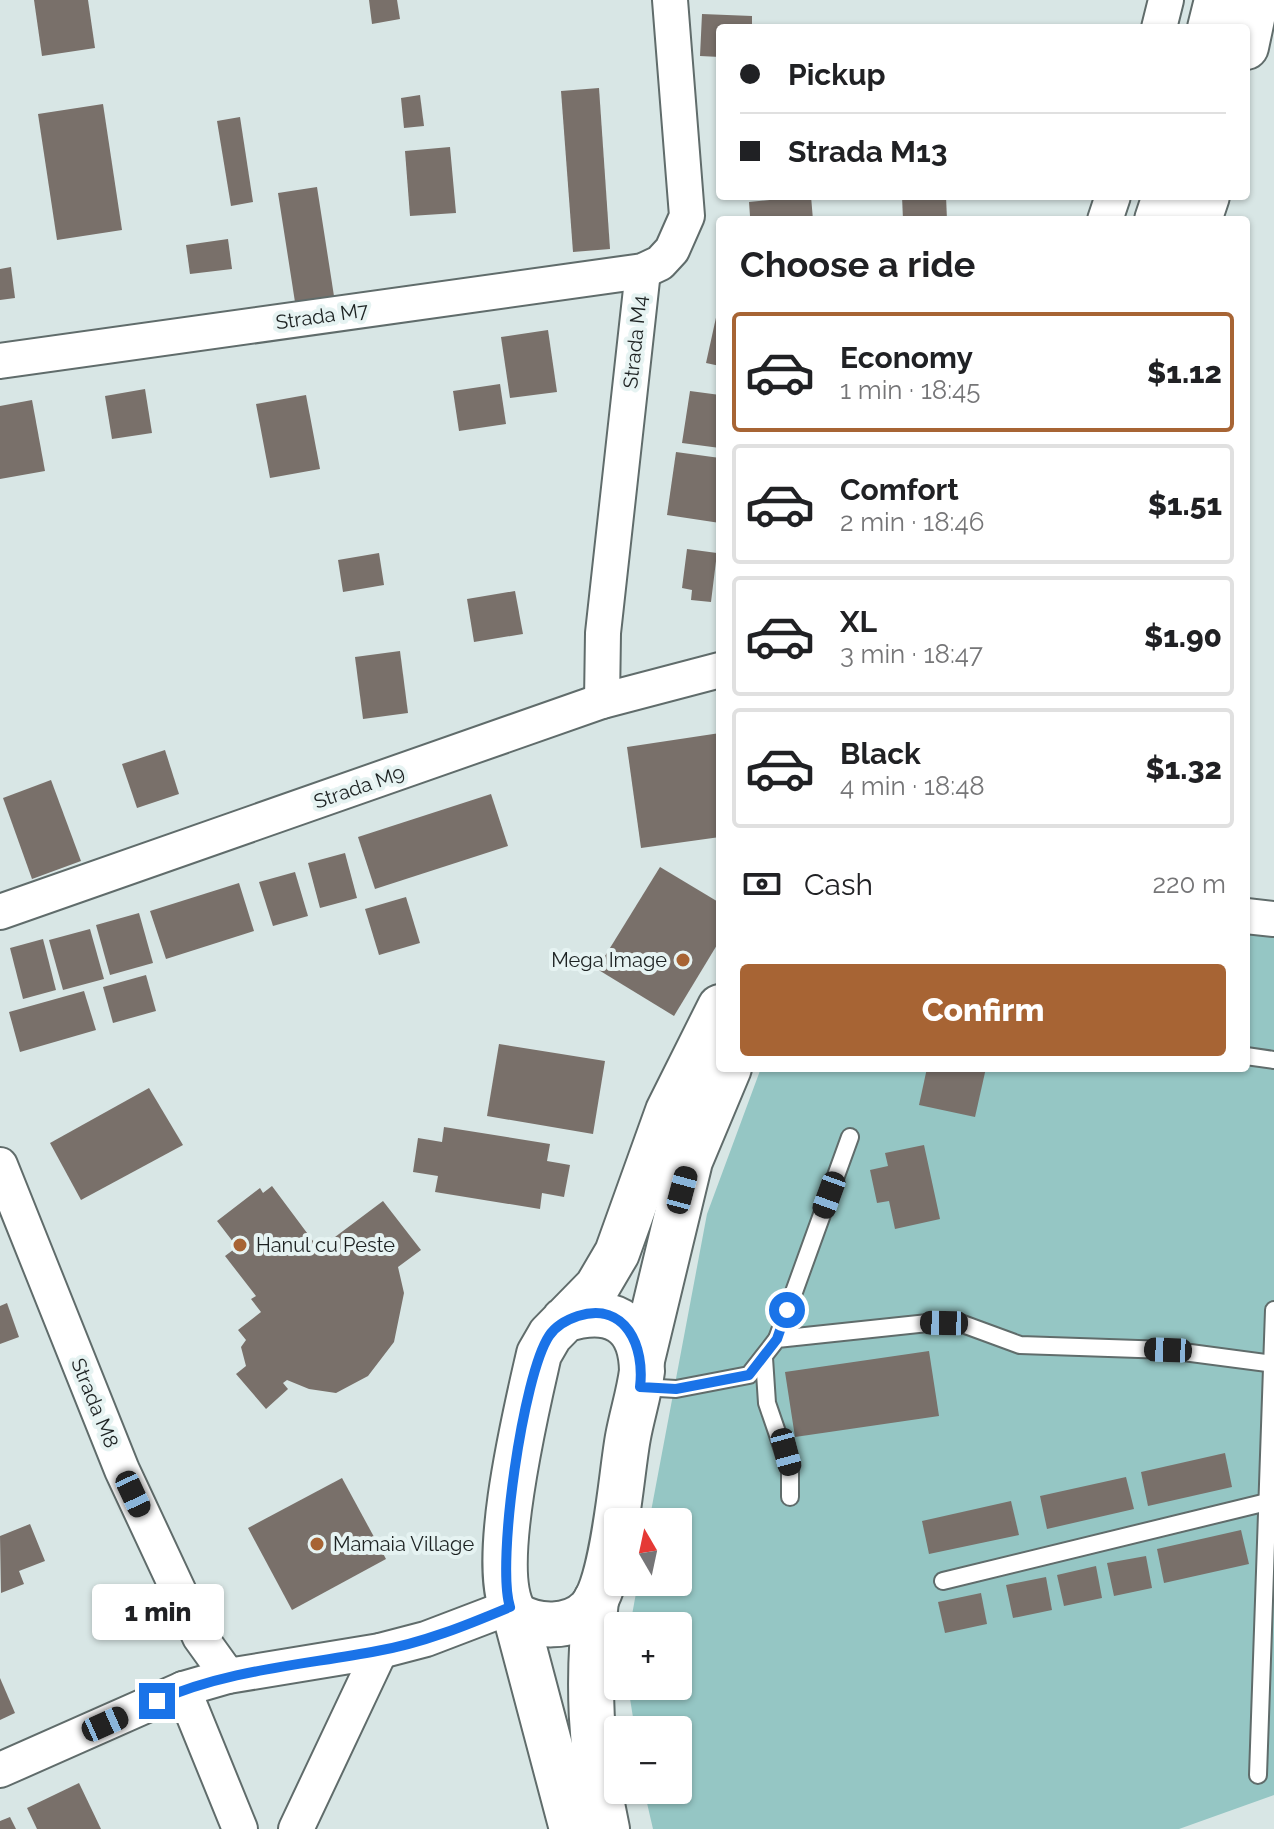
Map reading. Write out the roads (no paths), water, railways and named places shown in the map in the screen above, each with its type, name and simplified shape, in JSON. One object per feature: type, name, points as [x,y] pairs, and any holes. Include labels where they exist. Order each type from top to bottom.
[{"type":"main road","points":[[1211,24],[1217,0]]},
{"type":"main road","points":[[1250,28],[1256,0]]},
{"type":"main road","points":[[572,1829],[504,1581],[526,1414],[539,1354],[550,1335],[597,1287],[617,1253],[668,1111],[716,1015]]},
{"type":"main road","points":[[607,1829],[591,1738],[588,1696],[596,1600],[608,1560],[641,1373],[690,1161],[727,1072]]},
{"type":"main road","points":[[564,1320],[602,1313],[616,1317],[629,1329],[641,1373]]},
{"type":"main road","points":[[513,1611],[532,1623],[562,1623],[589,1610],[596,1600]]},
{"type":"street","name":"Strada M4","points":[[602,701],[603,633],[643,271],[660,263],[672,250],[687,216],[670,0]]},
{"type":"street","points":[[1160,24],[1166,0]]},
{"type":"street","name":"Strada M7","points":[[0,361],[643,271]]},
{"type":"street","name":"Strada M9","points":[[0,912],[602,701],[716,671]]},
{"type":"street","points":[[1250,916],[1274,919]]},
{"type":"street","name":"Strada M8","points":[[0,1165],[122,1470],[200,1637],[228,1676]]},
{"type":"street","points":[[0,1770],[183,1689],[228,1676],[380,1651],[513,1611]]},
{"type":"street","points":[[296,1829],[380,1651]]},
{"type":"street","points":[[183,1689],[240,1829]]},
{"type":"lane","points":[[1250,1057],[1274,1060]]},
{"type":"lane","points":[[641,1373],[676,1389],[749,1375],[777,1339],[850,1137]]},
{"type":"lane","points":[[1258,1775],[1267,1712],[1267,1502],[1274,1310]]},
{"type":"lane","points":[[777,1339],[928,1323],[960,1323],[1020,1345],[1168,1350],[1273,1364]]},
{"type":"lane","points":[[764,1358],[767,1403],[790,1470],[790,1497]]},
{"type":"lane","points":[[943,1581],[1267,1502]]},
{"type":"place","name":"Mega Image","points":[[683,960]]},
{"type":"place","name":"Hanul cu Peste","points":[[240,1245]]},
{"type":"place","name":"Mamaia Village","points":[[317,1544]]}]
